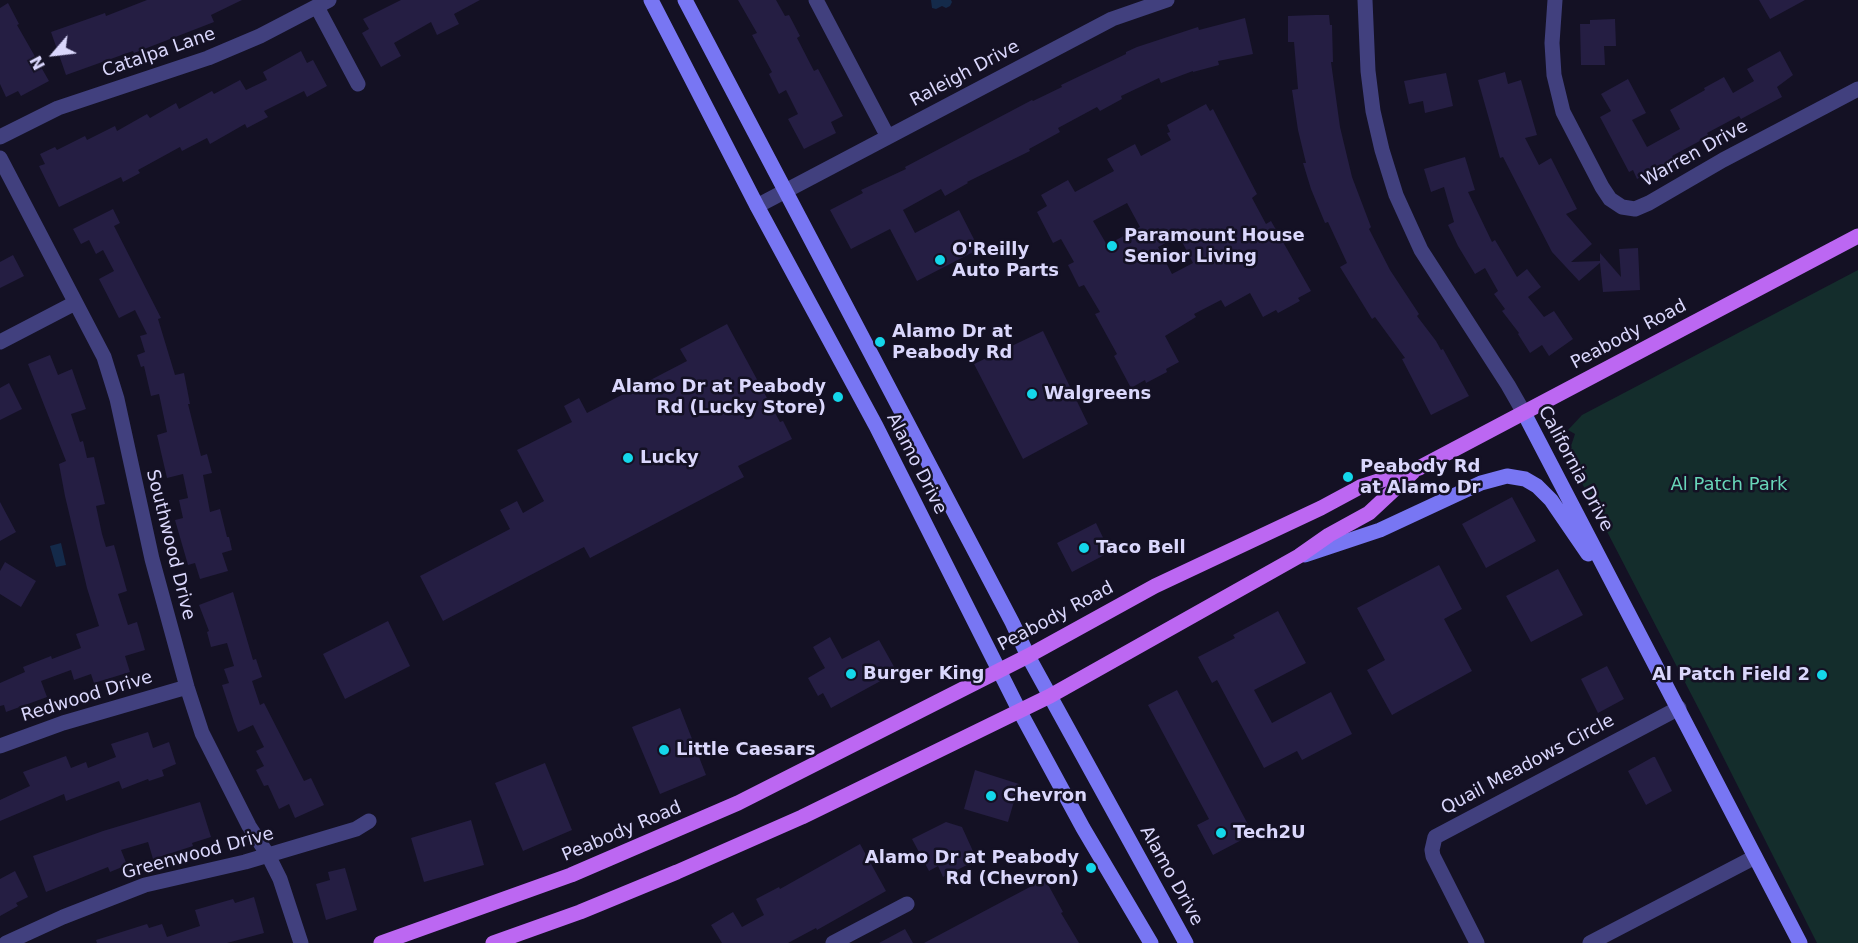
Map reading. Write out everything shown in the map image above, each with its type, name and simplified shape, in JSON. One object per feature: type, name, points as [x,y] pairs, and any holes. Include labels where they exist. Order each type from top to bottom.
[{"type":"main road","name":"Alamo Drive","points":[[651,0],[757,206],[876,426],[1019,710],[1083,828],[1152,943]]},
{"type":"main road","name":"Alamo Drive","points":[[685,0],[1028,656],[1186,943]]},
{"type":"main road","name":"Peabody Road","points":[[381,943],[571,875],[673,833],[738,803],[1028,656],[1155,586],[1321,508],[1360,487],[1419,468],[1858,236]]},
{"type":"main road","name":"California Drive","points":[[1524,412],[1800,943]]},
{"type":"main road","name":"Peabody Road","points":[[493,943],[580,912],[687,868],[802,817],[1050,696],[1299,556],[1329,535],[1369,513],[1419,468]]},
{"type":"main road","points":[[1299,556],[1380,530],[1497,477],[1516,476],[1537,486],[1551,500],[1627,611]]},
{"type":"street","points":[[816,0],[888,137]]},
{"type":"street","name":"Raleigh Drive","points":[[757,206],[1112,20],[1167,0]]},
{"type":"street","name":"California Drive","points":[[1365,0],[1368,71],[1373,111],[1396,195],[1421,250],[1509,385],[1524,412]]},
{"type":"street","name":"Warren Drive","points":[[1555,0],[1552,43],[1554,75],[1563,112],[1602,187],[1610,199],[1622,207],[1635,209],[1649,203],[1723,160],[1858,88]]},
{"type":"street","points":[[323,3],[358,84]]},
{"type":"street","name":"Catalpa Lane","points":[[0,137],[58,108],[208,58],[260,36],[323,3]]},
{"type":"street","name":"Southwood Drive","points":[[0,158],[104,357],[117,399],[152,559],[202,733],[219,770],[280,879],[301,943]]},
{"type":"street","points":[[0,342],[75,303]]},
{"type":"street","name":"Redwood Drive","points":[[0,746],[74,720],[187,687]]},
{"type":"street","name":"Quail Meadows Circle","points":[[1477,943],[1433,856],[1431,850],[1435,837],[1679,708]]},
{"type":"street","name":"Greenwood Drive","points":[[6,943],[63,916],[146,885],[268,855],[356,829],[369,821]]},
{"type":"street","points":[[1590,943],[1755,857]]},
{"type":"street","points":[[833,943],[907,904]]},
{"type":"green space","name":"Al Patch Park","points":[[1858,270],[1858,943],[1817,943],[1570,460],[1569,452],[1575,434],[1568,430],[1582,415]]},
{"type":"water","points":[[931,0],[951,0],[952,2],[946,8],[942,6],[936,9],[932,8]]},
{"type":"water","points":[[61,543],[66,565],[56,567],[50,546]]},
{"type":"building","points":[[147,0],[242,0],[211,15],[214,22],[134,53],[133,51],[66,75],[51,32],[105,13],[106,16]]},
{"type":"building","points":[[401,0],[480,0],[454,14],[459,24],[437,35],[431,22],[394,43],[401,56],[381,67],[362,33],[369,29],[363,19]]},
{"type":"building","points":[[738,0],[776,0],[785,16],[789,15],[800,36],[797,38],[814,71],[818,69],[843,116],[831,122],[836,133],[804,149],[788,119],[798,114],[786,90],[779,94],[769,74],[772,72],[752,35],[757,33]]},
{"type":"building","points":[[1759,0],[1805,0],[1770,19]]},
{"type":"building","points":[[8,3],[19,24],[17,25],[49,81],[21,96],[18,91],[6,97],[0,84],[0,8]]},
{"type":"building","points":[[1329,15],[1330,25],[1332,25],[1333,62],[1331,62],[1340,127],[1352,177],[1371,227],[1369,229],[1390,270],[1419,314],[1417,316],[1441,350],[1443,349],[1469,396],[1431,415],[1402,359],[1405,358],[1375,317],[1372,319],[1340,267],[1347,263],[1328,222],[1325,223],[1303,163],[1306,163],[1292,90],[1298,89],[1294,42],[1288,42],[1288,16]]},
{"type":"building","points":[[1245,18],[1253,54],[1218,61],[1219,65],[1193,71],[1161,83],[1159,78],[1121,96],[1122,99],[1100,111],[1097,107],[1058,128],[1060,132],[1029,149],[1030,151],[967,182],[945,196],[941,189],[903,210],[915,233],[959,210],[979,249],[917,281],[890,229],[851,249],[830,210],[863,193],[861,190],[906,169],[905,167],[1126,52],[1198,27],[1199,30]]},
{"type":"building","points":[[1615,19],[1616,46],[1604,46],[1605,65],[1581,65],[1580,24],[1590,24],[1590,20]]},
{"type":"building","points":[[301,51],[307,63],[313,60],[327,86],[307,97],[304,91],[264,111],[268,117],[247,128],[245,124],[210,144],[207,138],[182,151],[180,147],[138,170],[140,173],[123,182],[121,177],[59,207],[39,166],[45,164],[40,154],[55,147],[57,150],[85,136],[87,140],[115,126],[117,131],[147,114],[150,118],[176,103],[179,109],[212,91],[214,94],[240,80],[246,90],[267,80],[263,72]]},
{"type":"building","points":[[1780,51],[1793,75],[1777,87],[1782,97],[1741,119],[1739,116],[1707,133],[1709,136],[1672,156],[1674,159],[1637,179],[1633,170],[1629,172],[1600,117],[1611,111],[1601,94],[1628,79],[1646,113],[1632,120],[1647,147],[1680,129],[1670,110],[1724,77],[1733,93],[1754,81],[1747,69]]},
{"type":"building","points":[[1505,72],[1508,84],[1521,80],[1537,135],[1525,138],[1539,165],[1551,158],[1577,209],[1566,214],[1592,244],[1571,262],[1600,261],[1600,253],[1621,277],[1619,249],[1638,248],[1640,290],[1603,292],[1600,263],[1579,281],[1552,252],[1503,157],[1500,158],[1478,80]]},
{"type":"building","points":[[1446,73],[1453,106],[1425,113],[1423,101],[1409,104],[1404,81]]},
{"type":"building","name":"Paramount House Senior Living","points":[[1206,104],[1210,111],[1213,109],[1257,194],[1252,198],[1266,224],[1271,221],[1311,291],[1298,298],[1300,301],[1278,313],[1276,310],[1263,317],[1250,293],[1225,307],[1221,300],[1194,314],[1196,317],[1165,336],[1179,362],[1166,369],[1167,372],[1131,388],[1114,356],[1117,354],[1095,314],[1100,312],[1084,285],[1079,287],[1068,265],[1074,262],[1061,239],[1053,243],[1037,212],[1047,206],[1041,195],[1068,180],[1075,192],[1114,171],[1107,159],[1135,144],[1141,156],[1171,140],[1167,133],[1170,132],[1167,125]],"holes":[[[1127,203],[1140,227],[1107,245],[1093,221]],[[1179,236],[1193,263],[1172,274],[1158,247]]]},
{"type":"building","points":[[1465,157],[1475,190],[1468,192],[1492,242],[1495,240],[1517,277],[1527,269],[1541,287],[1528,297],[1544,317],[1554,311],[1573,339],[1549,356],[1542,345],[1530,353],[1519,333],[1502,311],[1505,309],[1494,294],[1498,291],[1485,268],[1475,274],[1458,246],[1448,225],[1454,222],[1444,187],[1431,192],[1424,169]]},
{"type":"building","points":[[113,209],[120,223],[114,226],[161,318],[158,319],[175,375],[184,373],[190,404],[188,404],[201,456],[207,454],[212,473],[203,475],[210,512],[220,509],[227,537],[229,537],[232,550],[222,553],[228,571],[200,579],[195,563],[188,565],[175,520],[183,518],[179,500],[188,498],[183,474],[167,478],[157,435],[167,432],[159,394],[151,396],[144,366],[141,367],[137,355],[145,352],[140,336],[147,334],[135,310],[119,318],[99,279],[114,271],[103,250],[96,254],[89,240],[81,244],[73,229]]},
{"type":"building","points":[[13,255],[24,276],[0,288],[0,262]]},
{"type":"building","name":"Lucky","points":[[727,324],[780,422],[783,421],[792,439],[738,466],[744,477],[590,558],[584,547],[443,621],[420,576],[510,529],[500,510],[517,501],[523,513],[544,501],[517,450],[572,422],[564,406],[579,398],[587,413],[687,361],[680,349]]},
{"type":"building","name":"Walgreens","points":[[1043,331],[1088,424],[1023,459],[974,364]]},
{"type":"building","points":[[50,355],[58,375],[72,369],[86,409],[71,414],[80,442],[83,441],[87,458],[94,457],[105,504],[96,506],[102,534],[106,547],[114,545],[127,591],[118,594],[128,625],[137,622],[145,650],[125,656],[130,672],[94,683],[91,674],[74,680],[71,670],[41,681],[47,697],[6,712],[4,705],[0,706],[0,683],[25,672],[23,667],[81,648],[76,634],[99,626],[87,588],[65,496],[59,464],[66,461],[28,364]]},
{"type":"building","points":[[9,383],[22,409],[0,420],[0,388]]},
{"type":"building","points":[[1512,497],[1536,541],[1486,568],[1462,524]]},
{"type":"building","points":[[0,502],[16,532],[0,541]]},
{"type":"building","name":"Taco Bell","points":[[1096,523],[1110,552],[1072,572],[1057,543]]},
{"type":"building","points":[[5,562],[36,581],[21,607],[0,594],[0,571]]},
{"type":"building","points":[[1439,565],[1462,609],[1444,619],[1472,671],[1392,715],[1367,670],[1385,660],[1357,608]]},
{"type":"building","points":[[1558,569],[1583,615],[1531,642],[1506,596]]},
{"type":"building","points":[[233,592],[253,660],[256,659],[262,677],[252,681],[260,705],[264,703],[304,781],[311,778],[324,805],[295,818],[289,804],[279,809],[268,785],[264,786],[256,770],[264,766],[256,751],[264,747],[253,725],[238,732],[222,685],[229,683],[224,669],[234,666],[227,643],[211,647],[207,632],[209,631],[199,605]]},
{"type":"building","points":[[1278,611],[1306,663],[1254,690],[1272,723],[1331,692],[1352,734],[1302,760],[1297,751],[1264,768],[1217,680],[1212,683],[1198,657],[1235,638],[1233,635]]},
{"type":"building","points":[[388,621],[410,666],[345,699],[323,654]]},
{"type":"building","name":"Burger King","points":[[830,637],[842,659],[879,640],[897,672],[831,708],[823,693],[818,696],[808,678],[825,668],[813,647]]},
{"type":"building","points":[[1607,666],[1624,699],[1598,713],[1581,679]]},
{"type":"building","points":[[1177,690],[1253,834],[1213,855],[1197,825],[1209,819],[1148,705]]},
{"type":"building","points":[[680,708],[706,775],[660,794],[632,727]]},
{"type":"building","points":[[148,732],[153,748],[169,742],[176,764],[162,770],[164,776],[149,781],[148,779],[122,789],[119,781],[66,801],[64,794],[0,821],[0,800],[30,786],[23,772],[66,756],[71,768],[86,762],[88,768],[116,757],[111,744]]},
{"type":"building","points":[[1653,757],[1672,791],[1646,805],[1628,771]]},
{"type":"building","points":[[545,763],[572,830],[523,851],[495,783]]},
{"type":"building","name":"Chevron","points":[[975,770],[1019,784],[1008,822],[964,809]]},
{"type":"building","points":[[200,802],[211,837],[192,843],[193,846],[153,859],[148,842],[121,850],[127,865],[110,872],[108,867],[46,892],[33,856],[103,831]]},
{"type":"building","points":[[471,820],[484,865],[424,882],[411,838]]},
{"type":"building","points":[[946,822],[962,827],[977,860],[943,877],[938,866],[929,871],[912,839]]},
{"type":"building","points":[[860,844],[886,891],[817,930],[816,928],[788,943],[722,943],[711,925],[733,912],[742,927],[764,915],[756,899],[779,887],[780,889]]},
{"type":"building","points":[[345,868],[357,910],[326,920],[316,884],[330,880],[328,872]]},
{"type":"building","points":[[15,871],[28,897],[16,903],[18,906],[0,916],[0,879]]},
{"type":"building","points":[[1045,879],[1063,912],[1061,913],[1079,943],[924,943]]},
{"type":"building","points":[[254,897],[264,933],[227,943],[97,943],[96,940],[147,924],[149,928],[162,924],[167,937],[200,926],[195,910],[233,899],[235,903]]},
{"type":"building","points":[[905,929],[913,943],[879,943]]},
{"type":"place","name":"Paramount House Senior Living","points":[[1112,246]]},
{"type":"place","name":"O'Reilly Auto Parts","points":[[940,260]]},
{"type":"place","name":"Alamo Dr at Peabody Rd","points":[[880,342]]},
{"type":"place","name":"Walgreens","points":[[1032,394]]},
{"type":"place","name":"Alamo Dr at Peabody Rd (Lucky Store)","points":[[838,397]]},
{"type":"place","name":"Lucky","points":[[628,458]]},
{"type":"place","name":"Peabody Rd at Alamo Dr","points":[[1348,477]]},
{"type":"place","name":"Taco Bell","points":[[1084,548]]},
{"type":"place","name":"Burger King","points":[[851,674]]},
{"type":"place","name":"Al Patch Field 2","points":[[1822,675]]},
{"type":"place","name":"Little Caesars","points":[[664,750]]},
{"type":"place","name":"Chevron","points":[[991,796]]},
{"type":"place","name":"Tech2U","points":[[1221,833]]},
{"type":"place","name":"Alamo Dr at Peabody Rd (Chevron)","points":[[1091,868]]}]
